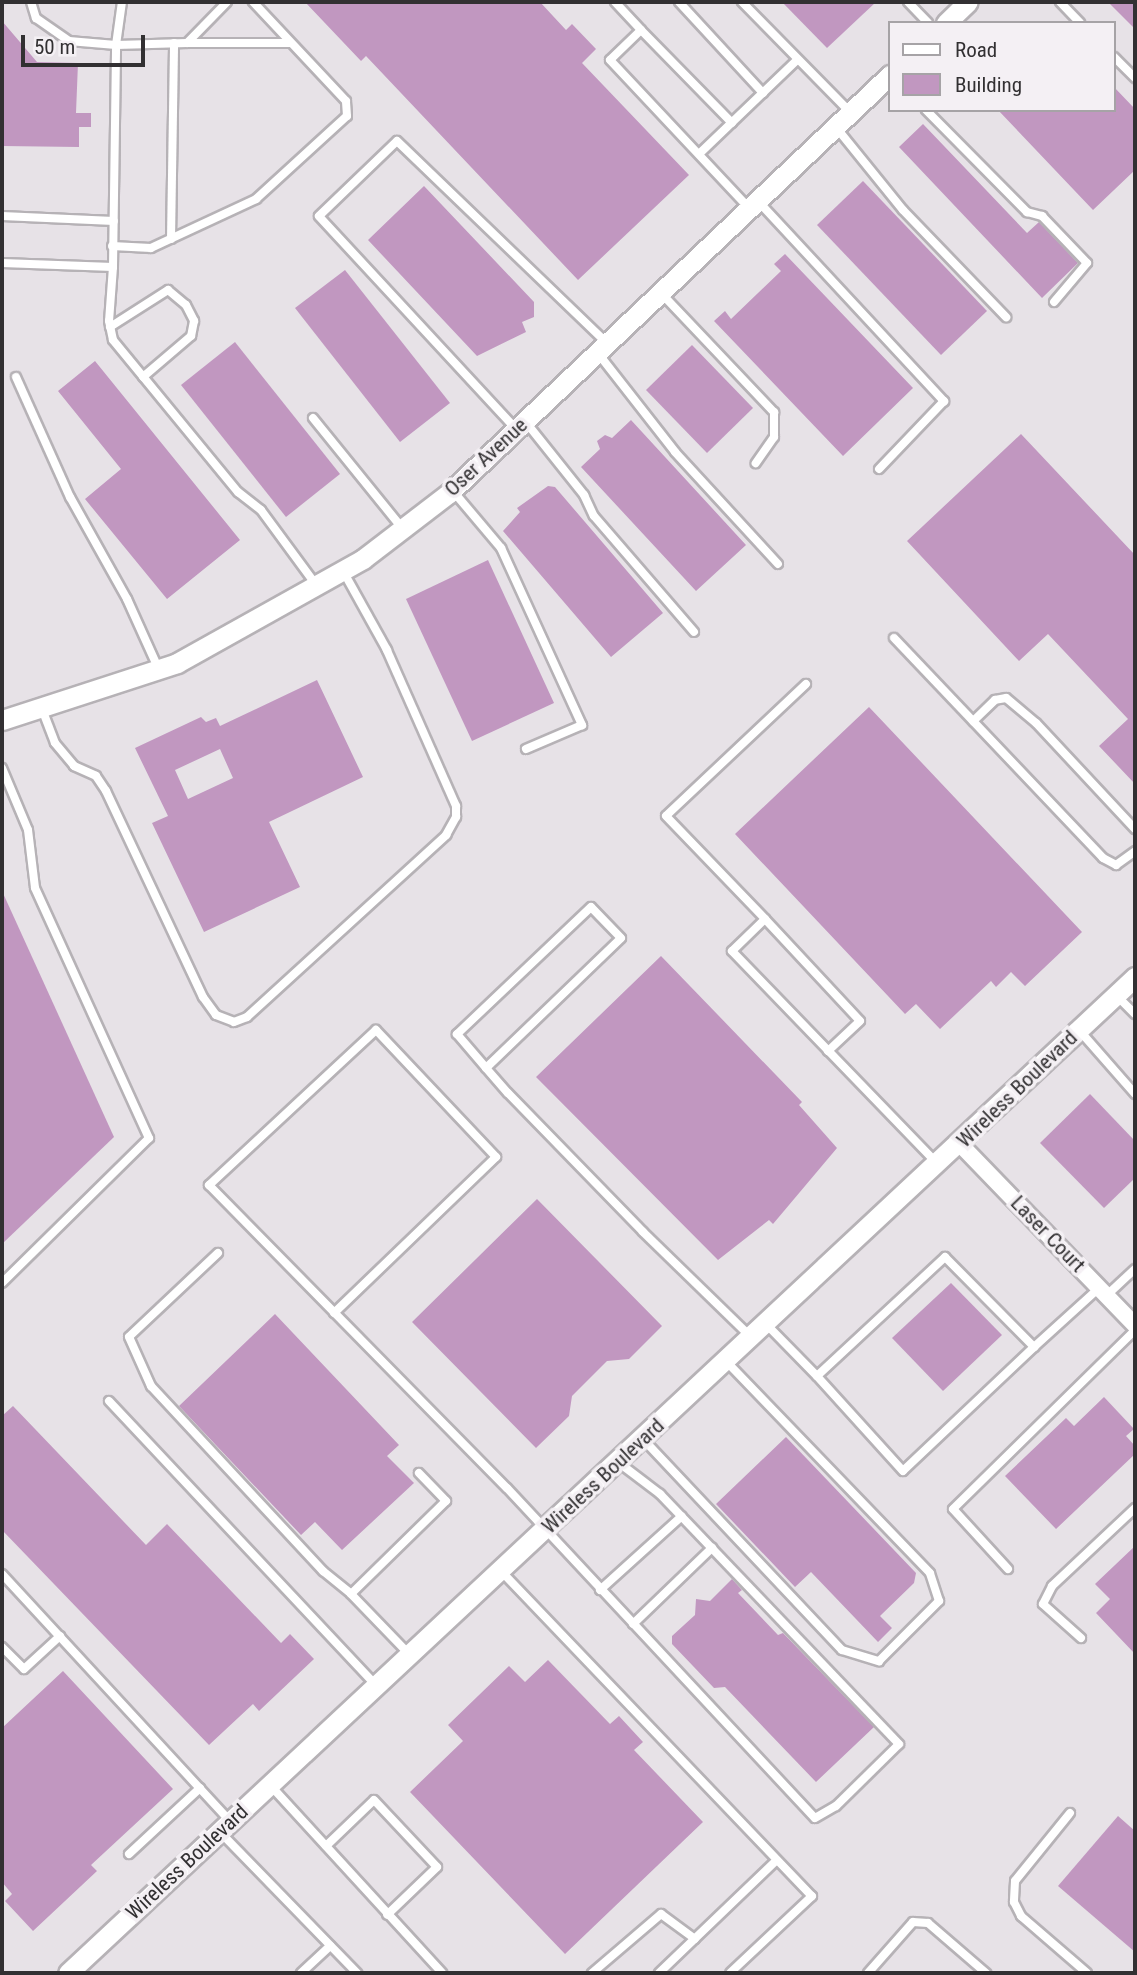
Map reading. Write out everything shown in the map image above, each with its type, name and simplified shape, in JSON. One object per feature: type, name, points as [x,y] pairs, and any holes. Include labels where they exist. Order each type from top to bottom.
[{"type":"street","points":[[948,21],[968,2]]},
{"type":"street","name":"Oser Avenue","points":[[2,720],[159,670],[317,587],[403,529],[452,490],[888,77]]},
{"type":"street","name":"Wireless Boulevard","points":[[68,1973],[938,1165],[1135,977]]},
{"type":"street","name":"Laser Court","points":[[960,1144],[1103,1291],[1135,1328]]},
{"type":"lane","points":[[31,2],[36,18],[69,41],[116,45],[290,43]]},
{"type":"lane","points":[[122,2],[116,45],[110,327],[113,340],[238,492],[261,510],[317,587]]},
{"type":"lane","points":[[187,43],[227,2]]},
{"type":"lane","points":[[112,246],[150,248],[256,200],[347,116],[346,100],[253,2]]},
{"type":"lane","points":[[615,2],[732,123]]},
{"type":"lane","points":[[679,2],[763,93]]},
{"type":"lane","points":[[742,2],[797,60],[842,119],[903,210],[1006,317]]},
{"type":"lane","points":[[908,2],[926,21]]},
{"type":"lane","points":[[1060,2],[1078,21]]},
{"type":"lane","points":[[642,30],[610,60],[699,154],[753,204],[944,401],[879,469]]},
{"type":"lane","points":[[171,239],[174,43]]},
{"type":"lane","points":[[1116,59],[1135,78]]},
{"type":"lane","points":[[699,154],[797,60]]},
{"type":"lane","points":[[928,112],[1027,212],[1042,216],[1087,263],[1054,302]]},
{"type":"lane","points":[[694,632],[594,516],[579,487],[319,216],[397,141],[602,347],[676,452],[778,564]]},
{"type":"lane","points":[[2,216],[114,221]]},
{"type":"lane","points":[[2,263],[113,267]]},
{"type":"lane","points":[[110,327],[168,290],[186,305],[194,321],[191,336],[144,377]]},
{"type":"lane","points":[[660,292],[774,412],[774,437],[756,463]]},
{"type":"lane","points":[[16,377],[70,498],[127,600],[159,670]]},
{"type":"lane","points":[[313,418],[403,529]]},
{"type":"lane","points":[[452,490],[477,514],[505,557],[582,725],[526,749]]},
{"type":"lane","points":[[42,709],[55,743],[75,766],[96,776],[106,791],[203,997],[216,1015],[234,1022],[247,1017],[446,835],[456,817],[456,806],[387,650],[343,571]]},
{"type":"lane","points":[[894,638],[1102,858],[1116,865],[1135,851]]},
{"type":"lane","points":[[806,684],[666,816],[860,1021],[828,1051]]},
{"type":"lane","points":[[973,721],[995,700],[1006,698],[1036,723],[1135,828]]},
{"type":"lane","points":[[2,768],[28,830],[35,888],[149,1138],[2,1283]]},
{"type":"lane","points":[[486,1068],[621,938],[591,907],[457,1034],[486,1068],[643,1232],[759,1331],[817,1376],[903,1471],[1034,1347],[1103,1291],[1135,1269]]},
{"type":"lane","points":[[765,919],[732,951],[938,1165]]},
{"type":"lane","points":[[1116,995],[1135,1014]]},
{"type":"lane","points":[[334,1312],[496,1157],[376,1030],[209,1185],[544,1531],[815,1818],[836,1806],[899,1744],[682,1516],[618,1462]]},
{"type":"lane","points":[[1079,1030],[1135,1094]]},
{"type":"lane","points":[[218,1253],[129,1337],[151,1386],[323,1571],[351,1594],[410,1656]]},
{"type":"lane","points":[[817,1376],[945,1257],[1034,1347]]},
{"type":"lane","points":[[1008,1569],[953,1509],[1135,1328]]},
{"type":"lane","points":[[643,1439],[842,1650],[878,1661],[939,1601],[930,1573],[726,1361]]},
{"type":"lane","points":[[109,1401],[377,1686]]},
{"type":"lane","points":[[351,1594],[446,1501],[419,1474]]},
{"type":"lane","points":[[1081,1637],[1043,1604],[1052,1586],[1135,1508]]},
{"type":"lane","points":[[600,1590],[682,1516]]},
{"type":"lane","points":[[633,1624],[712,1548]]},
{"type":"lane","points":[[501,1571],[811,1896],[730,1973]]},
{"type":"lane","points":[[2,1574],[200,1788],[225,1827],[357,1973]]},
{"type":"lane","points":[[2,1647],[24,1669],[60,1636]]},
{"type":"lane","points":[[270,1785],[442,1973]]},
{"type":"lane","points":[[129,1854],[200,1788]]},
{"type":"lane","points":[[326,1846],[374,1800],[438,1867],[387,1914]]},
{"type":"lane","points":[[1070,1812],[1015,1881],[1014,1902],[1021,1916],[1087,1973]]},
{"type":"lane","points":[[659,1973],[778,1860]]},
{"type":"lane","points":[[592,1973],[661,1914],[695,1939]]},
{"type":"lane","points":[[868,1973],[913,1922],[928,1923],[986,1973]]},
{"type":"lane","points":[[301,1973],[330,1946]]},
{"type":"building","points":[[305,2],[540,2],[566,30],[572,24],[596,49],[582,63],[689,175],[578,280],[366,56],[361,61]]},
{"type":"building","points":[[782,2],[876,2],[827,48]]},
{"type":"building","points":[[1108,2],[1135,2],[1135,29]]},
{"type":"building","points":[[2,21],[37,62],[78,63],[76,113],[91,113],[91,127],[79,127],[79,147],[2,146]]},
{"type":"building","points":[[1116,89],[1135,109],[1135,170],[1093,210],[1000,112],[1116,112]]},
{"type":"building","points":[[923,124],[1027,233],[1039,222],[1078,263],[1042,298],[899,147]]},
{"type":"building","points":[[863,181],[987,311],[941,355],[817,225]]},
{"type":"building","points":[[424,186],[534,302],[534,317],[522,322],[526,332],[477,356],[368,240]]},
{"type":"building","points":[[785,254],[913,388],[843,456],[714,321],[725,311],[731,319],[781,271],[774,264]]},
{"type":"building","points":[[345,270],[450,403],[400,442],[295,308]]},
{"type":"building","points":[[235,342],[340,474],[286,517],[181,385]]},
{"type":"building","points":[[692,345],[753,408],[707,453],[646,390]]},
{"type":"building","points":[[95,361],[240,540],[167,599],[85,499],[121,469],[58,391]]},
{"type":"building","points":[[631,420],[746,545],[696,591],[581,467],[600,449],[597,441],[605,435],[612,438]]},
{"type":"building","points":[[1021,434],[1135,555],[1135,784],[1099,746],[1128,719],[1048,634],[1019,661],[907,541]]},
{"type":"building","points":[[548,486],[555,487],[663,613],[611,657],[503,531],[520,512],[517,508]]},
{"type":"building","points":[[488,560],[554,703],[472,741],[406,599]]},
{"type":"building","points":[[317,680],[363,777],[269,822],[300,887],[204,932],[152,823],[168,816],[135,748],[201,717],[206,722],[216,718],[220,726]],"holes":[[[220,749],[233,778],[188,799],[175,770]]]},
{"type":"building","points":[[869,707],[1082,932],[1025,986],[1011,972],[996,987],[991,981],[940,1029],[916,1004],[905,1014],[735,834]]},
{"type":"building","points":[[2,891],[114,1137],[2,1244]]},
{"type":"building","points":[[661,956],[802,1102],[799,1105],[837,1148],[773,1224],[769,1220],[718,1260],[536,1077]]},
{"type":"building","points":[[1090,1094],[1135,1141],[1135,1178],[1104,1208],[1040,1143]]},
{"type":"building","points":[[537,1199],[662,1326],[629,1359],[607,1361],[572,1396],[569,1416],[536,1448],[412,1322]]},
{"type":"building","points":[[951,1283],[1002,1335],[943,1391],[892,1338]]},
{"type":"building","points":[[275,1314],[399,1445],[387,1456],[414,1483],[342,1550],[315,1522],[301,1535],[179,1406]]},
{"type":"building","points":[[1104,1397],[1134,1429],[1126,1436],[1135,1446],[1135,1454],[1056,1529],[1005,1476],[1066,1418],[1074,1426]]},
{"type":"building","points":[[13,1406],[146,1545],[167,1524],[281,1643],[290,1634],[314,1659],[259,1711],[253,1704],[209,1745],[2,1530],[2,1416]]},
{"type":"building","points":[[786,1437],[916,1573],[914,1583],[880,1616],[892,1628],[878,1642],[811,1572],[795,1587],[716,1504]]},
{"type":"building","points":[[1135,1546],[1135,1654],[1096,1613],[1110,1599],[1095,1584]]},
{"type":"building","points":[[732,1579],[742,1590],[738,1593],[778,1635],[783,1633],[874,1727],[816,1782],[725,1687],[714,1688],[672,1644],[672,1636],[695,1615],[696,1599],[710,1601]]},
{"type":"building","points":[[548,1660],[610,1724],[619,1716],[643,1742],[634,1750],[703,1822],[565,1954],[410,1792],[463,1741],[448,1725],[509,1666],[525,1682]]},
{"type":"building","points":[[63,1671],[173,1789],[91,1865],[97,1871],[33,1931],[5,1901],[12,1894],[2,1882],[2,1728]]},
{"type":"building","points":[[1118,1816],[1135,1831],[1135,1952],[1058,1886]]}]
